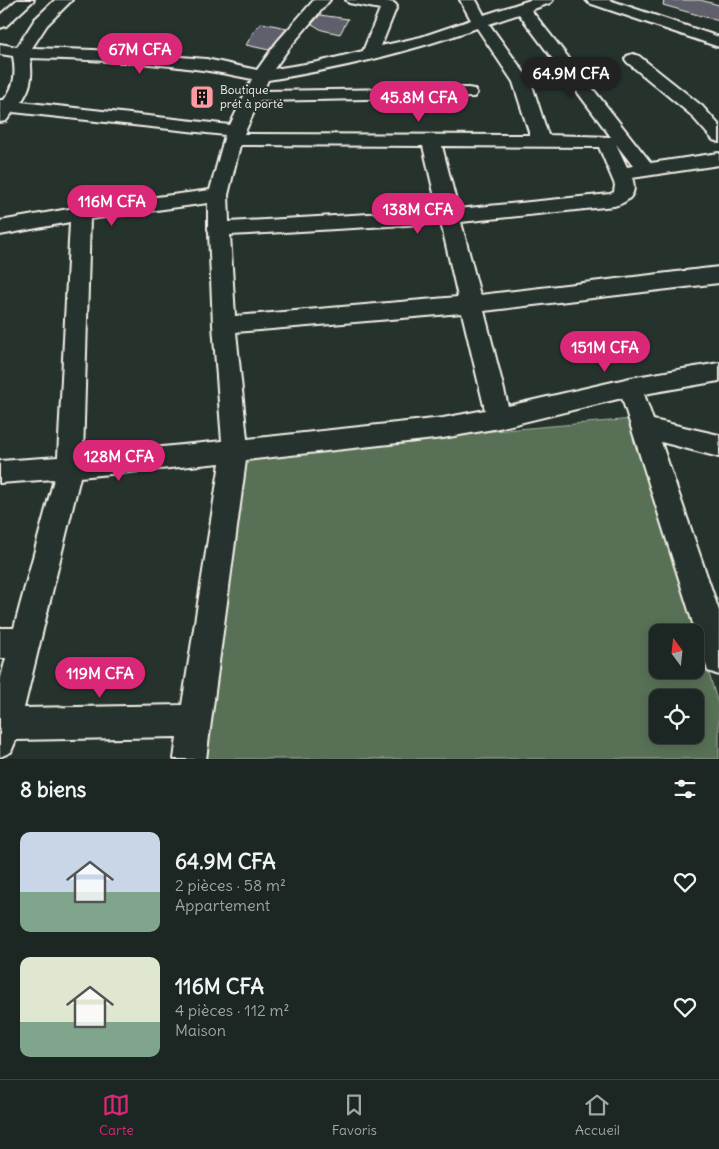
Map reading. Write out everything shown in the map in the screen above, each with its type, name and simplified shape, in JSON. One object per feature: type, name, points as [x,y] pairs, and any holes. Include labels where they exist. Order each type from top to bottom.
[{"type":"street","points":[[0,23],[26,0]]},
{"type":"street","points":[[3,109],[20,92],[24,74],[21,53],[41,22],[64,0]]},
{"type":"street","points":[[190,759],[235,450],[224,325],[218,229],[218,194],[234,135],[262,76],[284,45],[322,0]]},
{"type":"street","points":[[354,0],[389,6],[370,54]]},
{"type":"street","points":[[468,0],[480,22],[522,82],[541,141]]},
{"type":"street","points":[[0,49],[21,53],[94,55],[206,64],[262,76],[318,67],[426,40],[544,0]]},
{"type":"street","points":[[594,0],[719,42]]},
{"type":"street","points":[[522,8],[646,170]]},
{"type":"street","points":[[632,60],[696,110],[719,136]]},
{"type":"street","points":[[253,96],[468,93]]},
{"type":"street","points":[[3,109],[234,135],[431,140],[606,141],[625,185],[623,195],[614,200],[450,216],[218,229]]},
{"type":"street","points":[[431,140],[499,418]]},
{"type":"street","points":[[620,174],[719,159]]},
{"type":"street","points":[[0,228],[80,214],[218,194]]},
{"type":"street","points":[[80,214],[70,467],[13,643],[2,732],[196,721]]},
{"type":"street","points":[[224,325],[471,304],[718,276]]},
{"type":"street","points":[[0,472],[70,467],[442,428],[499,418],[630,387],[719,372]]},
{"type":"street","points":[[630,387],[644,428],[710,597],[719,660]]},
{"type":"street","points":[[644,428],[719,446]]},
{"type":"green space","points":[[633,419],[694,624],[649,624],[649,679],[704,679],[704,657],[719,707],[719,759],[205,759],[238,453]]},
{"type":"building","points":[[664,0],[700,0],[719,5],[719,21],[663,5]]},
{"type":"building","points":[[320,15],[348,19],[340,34],[322,30],[312,24]]},
{"type":"building","points":[[262,23],[287,28],[269,50],[246,45],[256,28]]},
{"type":"place","name":"Boutique prét à porté","points":[[202,97]]}]
